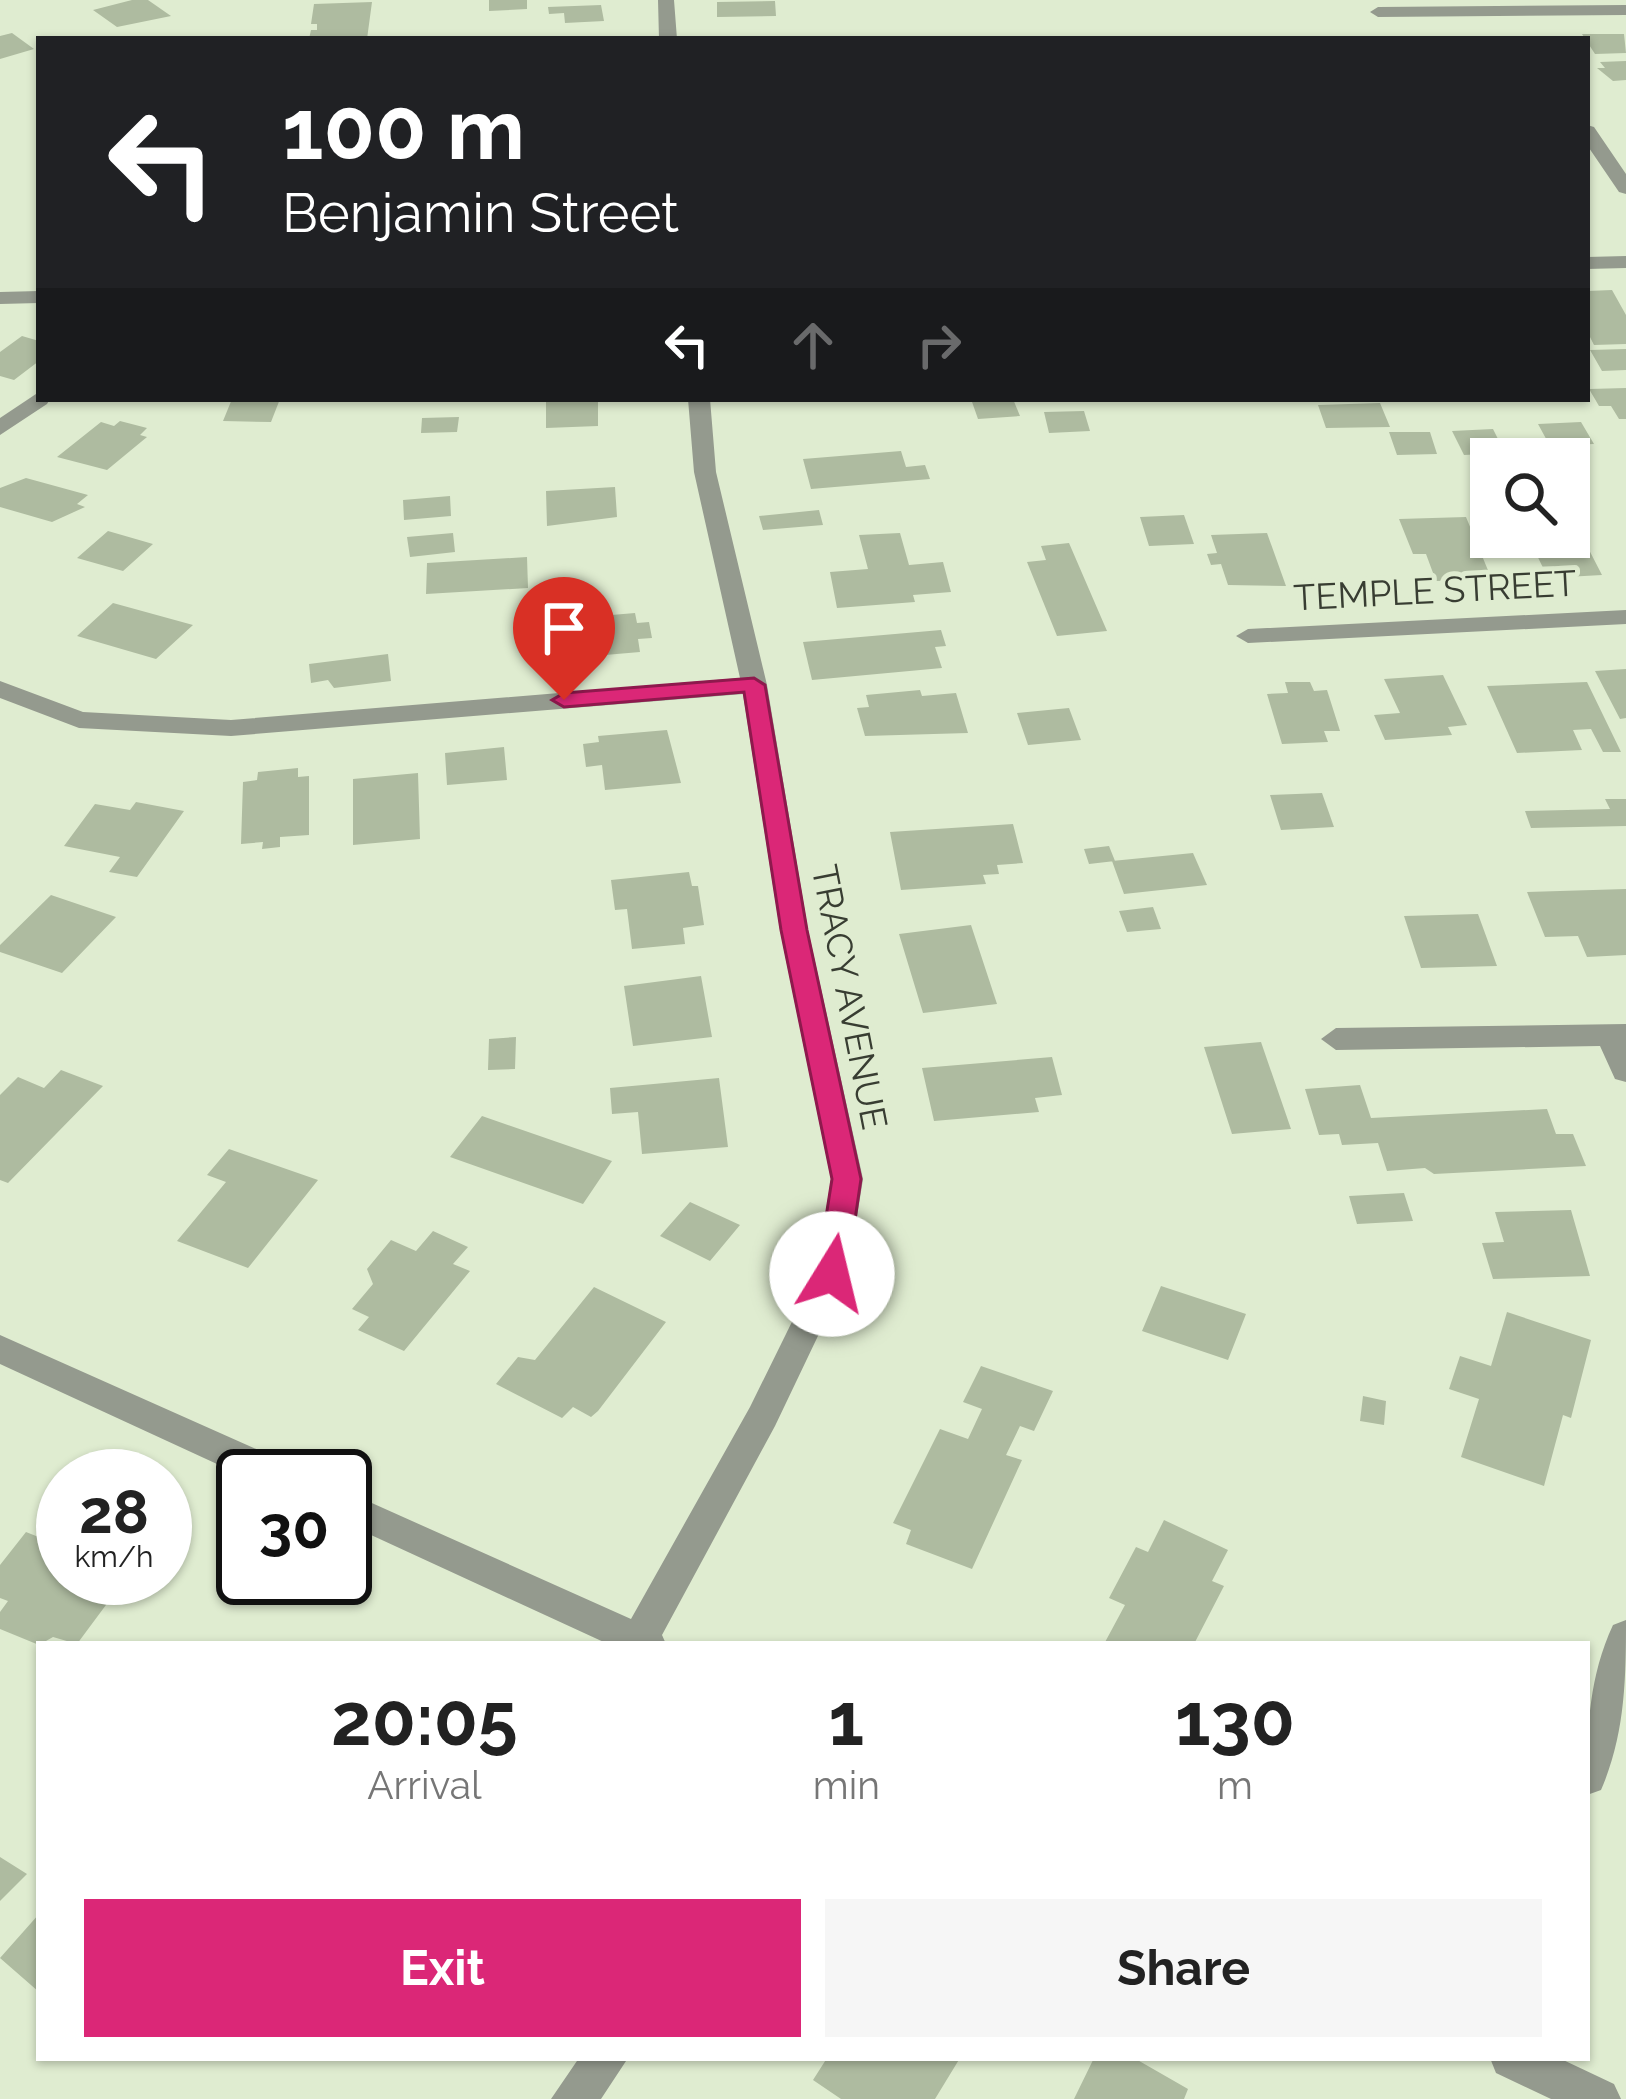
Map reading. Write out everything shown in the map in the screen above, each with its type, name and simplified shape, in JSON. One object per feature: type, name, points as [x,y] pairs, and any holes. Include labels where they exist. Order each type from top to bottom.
[{"type":"street","points":[[666,0],[668,36]]},
{"type":"street","points":[[1378,12],[1510,20],[1626,10]]},
{"type":"street","points":[[1590,135],[1626,188]]},
{"type":"street","points":[[1590,263],[1626,262]]},
{"type":"street","points":[[0,298],[36,297]]},
{"type":"street","points":[[0,428],[36,401]]},
{"type":"street","name":"TRACY AVENUE","points":[[644,1641],[832,1274],[847,1179],[794,930],[754,685],[705,472],[699,402]]},
{"type":"street","name":"TEMPLE STREET","points":[[1249,636],[1626,617]]},
{"type":"street","points":[[0,688],[80,720],[231,728],[754,685]]},
{"type":"street","points":[[1336,1039],[1618,1035],[1626,1071]]},
{"type":"street","points":[[0,1349],[220,1449]]},
{"type":"street","points":[[372,1518],[641,1641]]},
{"type":"street","points":[[1590,1766],[1626,1637]]},
{"type":"street","points":[[573,2099],[605,2061]]},
{"type":"street","points":[[1517,2061],[1599,2099]]},
{"type":"building","points":[[148,0],[171,16],[117,27],[93,10]]},
{"type":"building","points":[[489,0],[527,0],[527,9],[489,11]]},
{"type":"building","points":[[775,1],[776,16],[717,17],[717,2]]},
{"type":"building","points":[[372,2],[367,36],[310,36],[311,30],[317,30],[317,24],[311,24],[314,4]]},
{"type":"building","points":[[601,5],[604,21],[565,23],[564,13],[549,14],[548,7]]},
{"type":"building","points":[[12,33],[34,49],[0,59],[0,36]]},
{"type":"building","points":[[1624,34],[1626,53],[1595,54],[1590,36],[1583,36]]},
{"type":"building","points":[[1626,61],[1626,80],[1613,81],[1597,68],[1605,68],[1600,62]]},
{"type":"building","points":[[1612,290],[1626,315],[1626,344],[1594,345],[1590,291]]},
{"type":"building","points":[[22,336],[36,340],[36,363],[14,380],[0,376],[0,352]]},
{"type":"building","points":[[1626,349],[1626,370],[1602,371],[1590,350]]},
{"type":"building","points":[[1626,388],[1626,419],[1619,419],[1611,406],[1599,406],[1590,389]]},
{"type":"building","points":[[231,402],[279,402],[271,422],[223,421]]},
{"type":"building","points":[[546,402],[598,402],[598,426],[546,428]]},
{"type":"building","points":[[972,402],[1014,402],[1020,416],[978,419]]},
{"type":"building","points":[[1380,403],[1390,427],[1326,428],[1318,405]]},
{"type":"building","points":[[1084,411],[1090,431],[1049,433],[1044,412]]},
{"type":"building","points":[[459,417],[457,432],[421,433],[422,418]]},
{"type":"building","points":[[120,421],[147,428],[140,435],[147,437],[107,470],[57,457],[101,422],[114,426]]},
{"type":"building","points":[[1581,422],[1594,444],[1590,438],[1546,438],[1538,424]]},
{"type":"building","points":[[1493,429],[1498,438],[1470,438],[1470,455],[1464,455],[1452,431]]},
{"type":"building","points":[[1389,432],[1430,432],[1437,454],[1397,455]]},
{"type":"building","points":[[901,451],[906,467],[925,465],[930,479],[811,489],[803,459]]},
{"type":"building","points":[[26,478],[88,495],[77,504],[85,507],[52,522],[0,507],[0,488]]},
{"type":"building","points":[[615,487],[617,517],[547,526],[546,491]]},
{"type":"building","points":[[450,496],[451,516],[404,520],[403,500]]},
{"type":"building","points":[[819,510],[823,525],[763,530],[759,516]]},
{"type":"building","points":[[1184,515],[1194,544],[1149,546],[1140,517]]},
{"type":"building","points":[[1466,517],[1470,558],[1483,558],[1492,580],[1436,581],[1426,554],[1413,554],[1399,519]]},
{"type":"building","points":[[108,531],[153,544],[123,571],[77,558]]},
{"type":"building","points":[[453,533],[455,552],[410,557],[407,537]]},
{"type":"building","points":[[900,533],[909,565],[943,562],[951,592],[913,595],[915,602],[837,608],[830,572],[868,569],[859,535]]},
{"type":"building","points":[[1267,533],[1286,586],[1228,585],[1221,564],[1211,565],[1207,554],[1217,553],[1211,535]]},
{"type":"building","points":[[1069,543],[1107,631],[1057,636],[1027,562],[1046,560],[1041,546]]},
{"type":"building","points":[[1590,552],[1602,575],[1548,578],[1538,558],[1590,558]]},
{"type":"building","points":[[527,557],[528,588],[426,594],[427,563]]},
{"type":"building","points":[[113,603],[193,625],[156,659],[77,636]]},
{"type":"building","points":[[635,613],[637,623],[649,622],[652,638],[638,639],[640,652],[535,661],[530,622]]},
{"type":"building","points":[[941,630],[946,646],[935,647],[942,668],[812,680],[803,642]]},
{"type":"building","points":[[388,654],[391,681],[334,688],[328,680],[311,683],[309,664]]},
{"type":"building","points":[[1626,669],[1626,718],[1620,719],[1595,671]]},
{"type":"building","points":[[1443,675],[1467,725],[1448,727],[1452,735],[1385,740],[1374,715],[1400,713],[1384,679]]},
{"type":"building","points":[[1285,682],[1310,682],[1314,691],[1327,690],[1340,731],[1324,731],[1328,742],[1282,744],[1267,694],[1288,693]]},
{"type":"building","points":[[1587,682],[1621,752],[1603,752],[1591,729],[1573,730],[1582,750],[1517,753],[1487,686]]},
{"type":"building","points":[[920,690],[922,696],[956,693],[968,733],[865,736],[857,708],[869,707],[866,695]]},
{"type":"building","points":[[1069,708],[1081,740],[1028,745],[1017,713]]},
{"type":"building","points":[[667,730],[681,783],[605,790],[602,765],[586,767],[583,744],[599,742],[598,736]]},
{"type":"building","points":[[504,747],[507,780],[447,785],[445,753]]},
{"type":"building","points":[[298,768],[298,777],[309,776],[309,835],[280,837],[280,847],[262,849],[263,842],[241,844],[243,782],[257,780],[258,772]]},
{"type":"building","points":[[418,773],[420,839],[353,845],[353,779]]},
{"type":"building","points":[[1322,793],[1334,827],[1281,830],[1270,795]]},
{"type":"building","points":[[1605,799],[1626,799],[1626,826],[1531,828],[1525,811],[1610,809]]},
{"type":"building","points":[[136,802],[184,811],[137,877],[109,872],[120,857],[64,846],[95,804],[130,810]]},
{"type":"building","points":[[1013,824],[1023,863],[997,865],[999,874],[983,875],[986,884],[901,890],[890,832]]},
{"type":"building","points":[[1109,846],[1115,861],[1089,864],[1084,849]]},
{"type":"building","points":[[1193,853],[1207,885],[1124,894],[1112,861]]},
{"type":"building","points":[[689,872],[692,886],[698,886],[704,925],[683,928],[685,944],[632,949],[627,909],[615,910],[611,880]]},
{"type":"building","points":[[1626,889],[1626,955],[1587,957],[1578,936],[1545,937],[1527,892]]},
{"type":"building","points":[[51,895],[116,917],[62,973],[0,952],[0,945]]},
{"type":"building","points":[[1153,907],[1161,929],[1127,932],[1119,911]]},
{"type":"building","points":[[1478,914],[1497,966],[1421,968],[1404,916]]},
{"type":"building","points":[[971,925],[997,1004],[923,1013],[899,934]]},
{"type":"building","points":[[701,976],[712,1037],[633,1046],[624,986]]},
{"type":"building","points":[[516,1037],[515,1069],[488,1070],[489,1039]]},
{"type":"building","points":[[1261,1042],[1291,1129],[1232,1134],[1204,1047]]},
{"type":"building","points":[[1052,1057],[1062,1095],[1035,1098],[1039,1112],[934,1121],[922,1068]]},
{"type":"building","points":[[61,1070],[103,1086],[8,1183],[0,1180],[0,1095],[18,1077],[44,1088]]},
{"type":"building","points":[[719,1078],[728,1147],[642,1154],[638,1112],[612,1114],[610,1088]]},
{"type":"building","points":[[1360,1085],[1371,1118],[1547,1109],[1556,1134],[1573,1134],[1586,1166],[1434,1174],[1425,1168],[1387,1171],[1378,1143],[1342,1145],[1339,1134],[1319,1135],[1305,1089]]},
{"type":"building","points":[[482,1116],[612,1161],[583,1204],[450,1157]]},
{"type":"building","points":[[229,1149],[318,1180],[248,1268],[177,1241],[226,1182],[207,1175]]},
{"type":"building","points":[[1404,1193],[1413,1221],[1357,1224],[1349,1196]]},
{"type":"building","points":[[690,1202],[740,1225],[710,1261],[660,1236]]},
{"type":"building","points":[[1571,1210],[1590,1276],[1493,1279],[1482,1243],[1504,1242],[1495,1212]]},
{"type":"building","points":[[433,1231],[468,1247],[453,1264],[470,1271],[404,1351],[358,1330],[369,1317],[352,1309],[373,1284],[367,1269],[391,1240],[416,1251]]},
{"type":"building","points":[[1161,1286],[1246,1314],[1228,1360],[1142,1331]]},
{"type":"building","points":[[594,1287],[666,1322],[598,1411],[591,1417],[573,1407],[562,1418],[496,1384],[518,1357],[535,1360]]},
{"type":"building","points":[[1507,1312],[1591,1340],[1571,1418],[1563,1415],[1544,1486],[1461,1457],[1479,1399],[1449,1389],[1460,1356],[1491,1366]]},
{"type":"building","points":[[981,1366],[1053,1391],[1034,1431],[1020,1426],[1006,1455],[1022,1460],[972,1569],[906,1544],[911,1530],[893,1523],[940,1429],[968,1439],[982,1409],[963,1402]]},
{"type":"building","points":[[1363,1396],[1386,1401],[1384,1425],[1360,1421]]},
{"type":"building","points":[[1164,1520],[1228,1550],[1212,1581],[1224,1586],[1196,1641],[1106,1641],[1125,1605],[1109,1598],[1136,1547],[1148,1552]]},
{"type":"building","points":[[26,1532],[36,1536],[36,1605],[106,1605],[79,1641],[53,1637],[36,1644],[0,1629],[0,1612],[8,1601],[0,1598],[0,1565]]},
{"type":"building","points":[[0,1857],[27,1874],[0,1901]]},
{"type":"building","points":[[36,1917],[36,1989],[0,1958]]},
{"type":"building","points":[[825,2061],[958,2061],[935,2099],[841,2099],[813,2080]]},
{"type":"building","points":[[1093,2061],[1139,2061],[1188,2089],[1184,2099],[1074,2099]]},
{"type":"route","points":[[564,700],[754,685],[794,930],[847,1179],[832,1274]]}]
